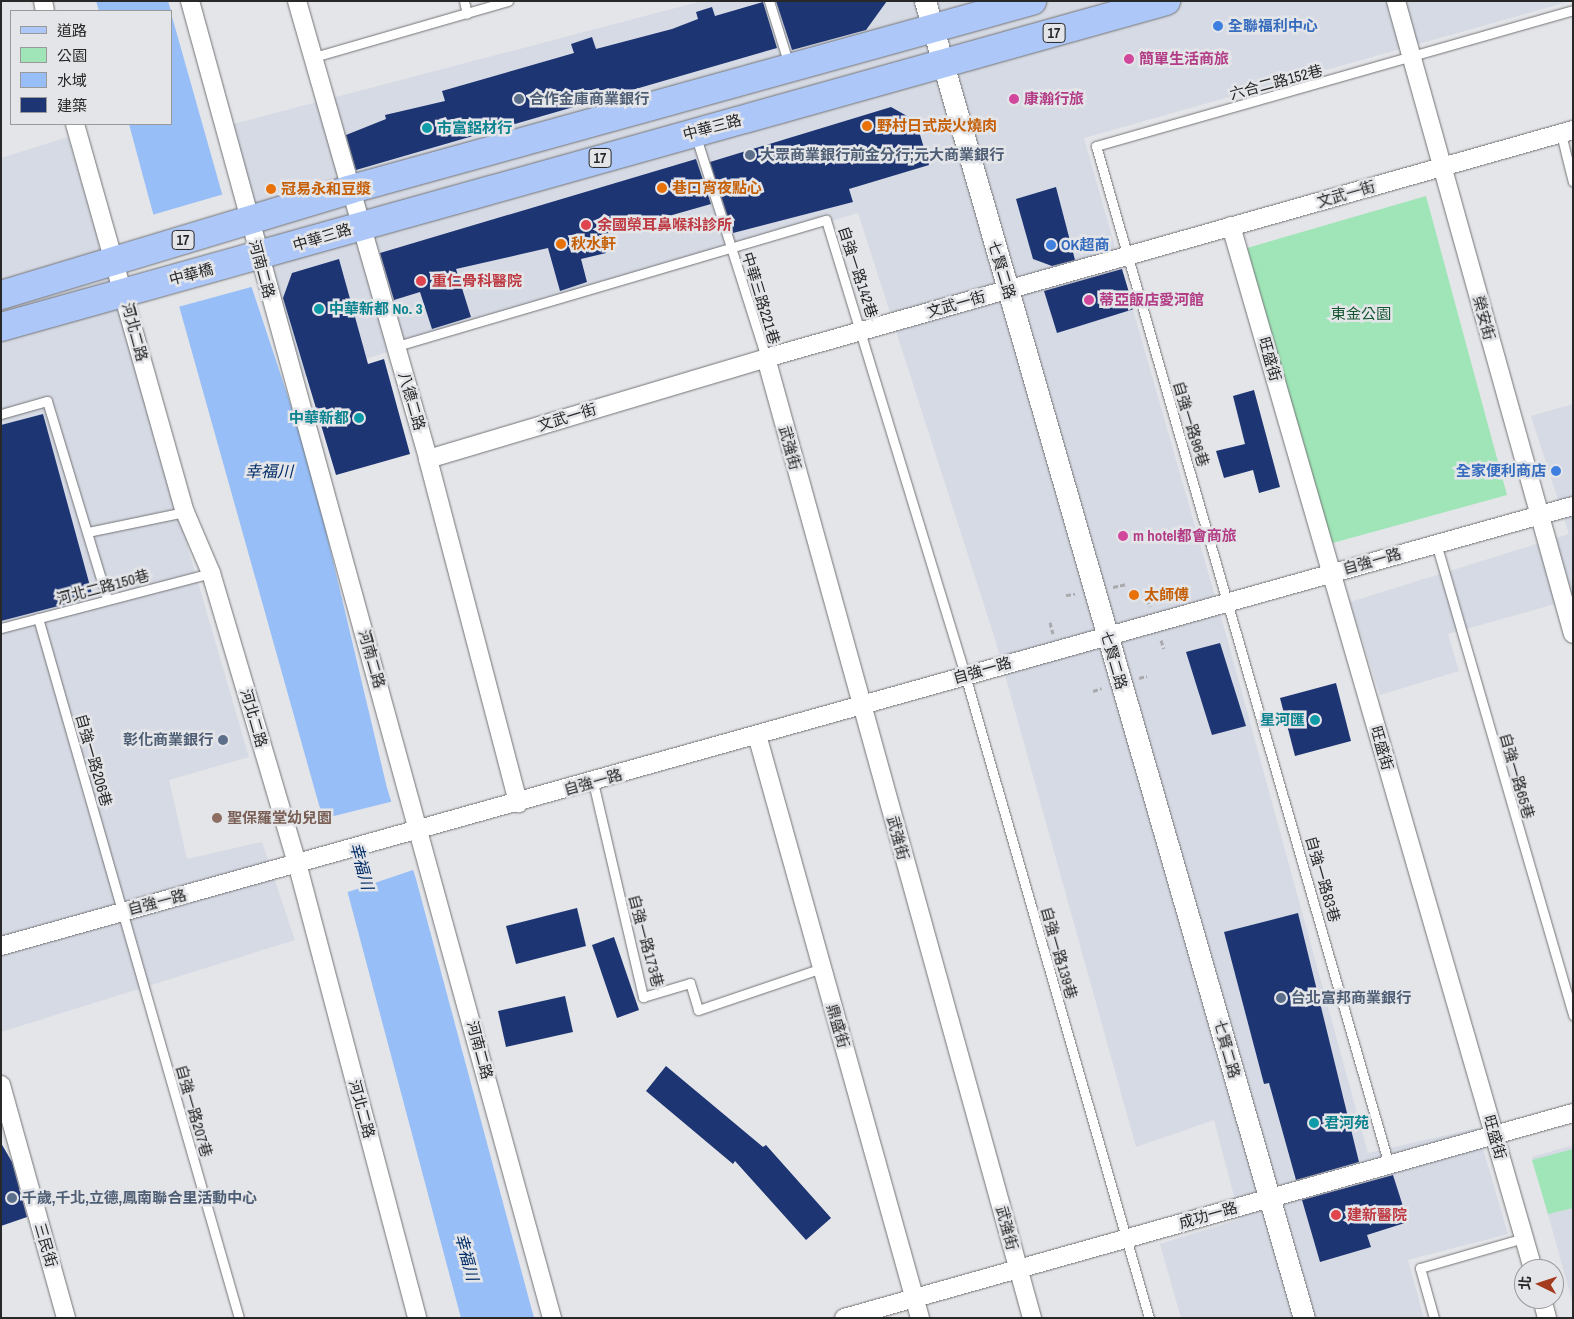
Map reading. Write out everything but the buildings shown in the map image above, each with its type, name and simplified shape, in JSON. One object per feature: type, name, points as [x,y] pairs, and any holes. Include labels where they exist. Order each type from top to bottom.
[{"type":"main road","name":"17","points":[[1,295],[348,190],[932,27],[1032,1]]},
{"type":"main road","name":"中華三路","points":[[258,256],[358,226],[1166,1]]},
{"type":"main road","name":"中華橋","points":[[124,292],[258,256]]},
{"type":"main road","name":"17","points":[[1,327],[124,292]]},
{"type":"street","name":"河南二路","points":[[190,1],[258,256],[420,832],[552,1318]]},
{"type":"street","name":"八德二路","points":[[297,1],[314,57],[358,226],[397,346],[518,803]]},
{"type":"street","name":"七賢二路","points":[[925,1],[1304,1318]]},
{"type":"street","name":"榮安街","points":[[1396,1],[1538,515],[1573,634]]},
{"type":"street","name":"河北二路","points":[[75,125],[185,512],[211,572],[305,862],[417,1318]]},
{"type":"street","name":"文武一街","points":[[428,459],[863,330],[1567,132]]},
{"type":"street","name":"旺盛街","points":[[1232,226],[1530,1259]]},
{"type":"street","name":"武強街","points":[[766,358],[1032,1318]]},
{"type":"street","name":"自強一路","points":[[1,946],[420,832],[1106,634],[1573,506]]},
{"type":"street","name":"鼎盛街","points":[[757,735],[920,1318]]},
{"type":"street","name":"三民街","points":[[1,1085],[66,1318]]},
{"type":"street","name":"成功一路","points":[[844,1318],[1573,1112]]},
{"type":"lane","points":[[464,1],[467,14]]},
{"type":"lane","points":[[314,57],[508,1]]},
{"type":"lane","points":[[769,1],[790,68]]},
{"type":"lane","name":"六合二路152巷","points":[[1126,256],[1096,146],[1413,59],[1573,10]]},
{"type":"lane","name":"中華三路221巷","points":[[694,132],[766,358]]},
{"type":"lane","points":[[1567,132],[1573,182]]},
{"type":"lane","name":"自強一路142巷","points":[[397,346],[826,220],[863,330],[964,676]]},
{"type":"lane","name":"自強一路96巷","points":[[1126,256],[1230,600]]},
{"type":"lane","points":[[1,414],[47,401],[107,599]]},
{"type":"lane","points":[[88,532],[185,512]]},
{"type":"lane","name":"自強一路65巷","points":[[1436,543],[1573,1016]]},
{"type":"lane","name":"河北二路150巷","points":[[1,628],[211,572]]},
{"type":"lane","name":"自強一路83巷","points":[[1230,600],[1389,1165]]},
{"type":"lane","name":"自強一路206巷","points":[[38,618],[124,911]]},
{"type":"lane","name":"自強一路139巷","points":[[964,676],[1149,1318]]},
{"type":"lane","name":"自強一路173巷","points":[[593,782],[643,997],[690,984],[698,1010],[822,968]]},
{"type":"lane","name":"自強一路207巷","points":[[124,911],[239,1318]]},
{"type":"lane","points":[[1434,1318],[1420,1268],[1524,1238]]},
{"type":"shaded area","points":[[702,1],[1571,1],[1084,138],[1227,638],[1368,1153],[1477,1128],[1508,1234],[1408,1260],[1424,1318],[1181,1318],[1160,1244],[1240,1219],[1214,1120],[1136,1147],[995,639],[858,213],[300,378],[233,124]]},
{"type":"shaded area","points":[[68,137],[249,757],[169,780],[187,859],[262,842],[295,940],[1,1032],[1,158]]},
{"type":"shaded area","points":[[1573,404],[1573,599],[1448,634],[1459,671],[1380,695],[1350,602],[1569,534],[1531,416]]},
{"type":"shaded area","points":[[1573,1145],[1573,1304],[1564,1272],[1564,1259],[1560,1259],[1532,1157]]},
{"type":"green space","name":"東金公園","points":[[1426,196],[1507,495],[1329,544],[1247,248]]},
{"type":"green space","points":[[1573,1149],[1573,1208],[1548,1214],[1532,1160]]},
{"type":"water","points":[[96,1],[168,1],[171,10],[99,10]]},
{"type":"water","name":"幸福川","points":[[172,17],[230,222],[309,460],[387,788],[416,879],[534,1318],[461,1318],[335,845],[319,805],[129,125],[172,125]]},
{"type":"pier","points":[[224,194],[255,286],[178,307],[152,215]]},
{"type":"pier","points":[[394,801],[416,869],[345,893],[322,819]]},
{"type":"place","name":"全聯福利中心","points":[[1218,26]]},
{"type":"place","name":"簡單生活商旅","points":[[1129,59]]},
{"type":"place","name":"合作金庫商業銀行","points":[[519,99]]},
{"type":"place","name":"康瀚行旅","points":[[1014,99]]},
{"type":"place","name":"野村日式炭火燒肉","points":[[867,126]]},
{"type":"place","name":"市富鋁材行","points":[[427,128]]},
{"type":"place","name":"大眾商業銀行前金分行;元大商業銀行","points":[[750,155]]},
{"type":"place","name":"巷口宵夜點心","points":[[662,188]]},
{"type":"place","name":"冠易永和豆漿","points":[[271,189]]},
{"type":"place","name":"余國榮耳鼻喉科診所","points":[[586,225]]},
{"type":"place","name":"秋水軒","points":[[561,244]]},
{"type":"place","name":"OK超商","points":[[1051,245]]},
{"type":"place","name":"重仁骨科醫院","points":[[421,281]]},
{"type":"place","name":"蒂亞飯店愛河館","points":[[1089,300]]},
{"type":"place","name":"中華新都 No. 3","points":[[319,309]]},
{"type":"place","name":"中華新都","points":[[359,418]]},
{"type":"place","name":"全家便利商店","points":[[1556,471]]},
{"type":"place","name":"m hotel都會商旅","points":[[1123,536]]},
{"type":"place","name":"太師傅","points":[[1134,595]]},
{"type":"place","name":"星河匯","points":[[1315,720]]},
{"type":"place","name":"彰化商業銀行","points":[[223,740]]},
{"type":"place","name":"聖保羅堂幼兒園","points":[[217,818]]},
{"type":"place","name":"台北富邦商業銀行","points":[[1281,998]]},
{"type":"place","name":"君河苑","points":[[1314,1123]]},
{"type":"place","name":"千歲,千北,立德,鳳南聯合里活動中心","points":[[12,1198]]},
{"type":"place","name":"建新醫院","points":[[1336,1215]]}]
